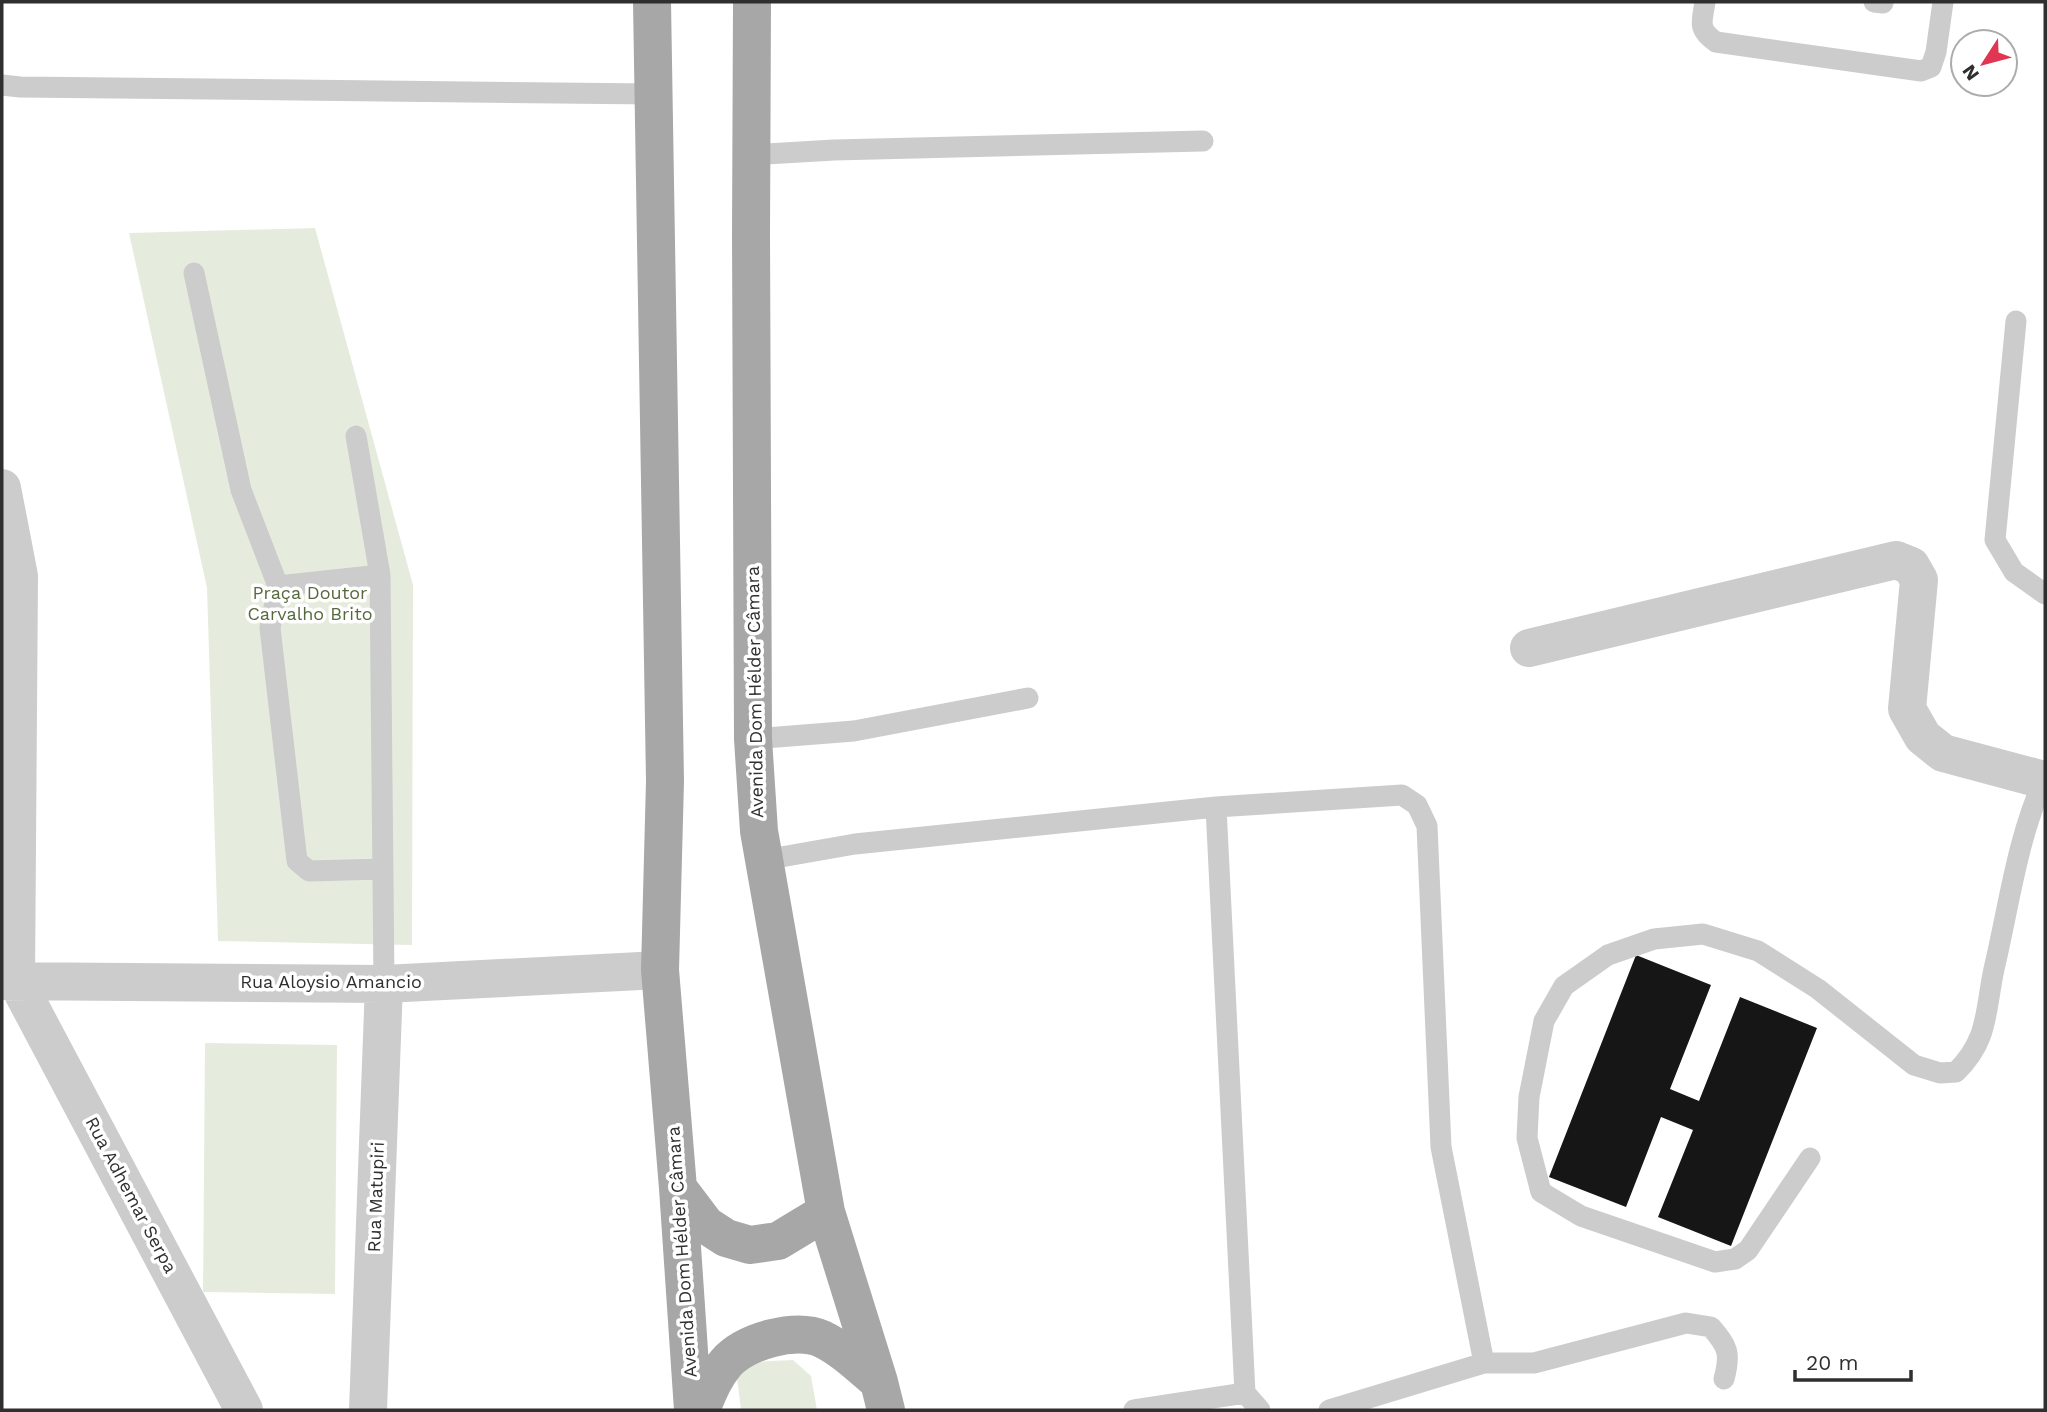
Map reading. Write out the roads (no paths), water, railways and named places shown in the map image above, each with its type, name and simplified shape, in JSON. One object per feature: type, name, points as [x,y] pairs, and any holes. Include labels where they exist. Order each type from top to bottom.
[{"type":"main road","name":"Avenida Dom Hélder Câmara","points":[[652,2],[665,781],[660,970],[693,1410]]},
{"type":"main road","name":"Avenida Dom Hélder Câmara","points":[[752,2],[753,739],[759,831],[826,1212],[882,1396]]},
{"type":"main road","points":[[678,1188],[706,1225],[726,1238],[750,1245],[778,1241],[826,1212]]},
{"type":"main road","points":[[701,1410],[712,1382],[729,1360],[757,1343],[788,1334],[820,1338],[852,1358],[882,1396]]},
{"type":"street","points":[[2,488],[19,576],[9,981]]},
{"type":"street","points":[[1529,648],[1896,560],[1911,566],[1919,580],[1907,709],[1923,737],[1943,753],[2045,780]]},
{"type":"street","name":"Rua Aloysio Amancio","points":[[9,981],[384,984],[660,970]]},
{"type":"street","name":"Rua Adhemar Serpa","points":[[9,981],[244,1410]]},
{"type":"street","name":"Rua Matupiri","points":[[368,1410],[384,984]]},
{"type":"lane","points":[[1705,2],[1701,27],[1706,35],[1716,42],[1921,71],[1931,67],[1936,52],[1943,2]]},
{"type":"lane","points":[[2,85],[20,88],[653,94]]},
{"type":"lane","points":[[751,155],[834,149],[1203,141]]},
{"type":"lane","points":[[194,273],[241,490],[278,586],[270,628],[297,861],[309,871],[383,869]]},
{"type":"lane","points":[[2016,321],[1994,540],[2014,572],[2045,594]]},
{"type":"lane","points":[[356,436],[380,575],[384,984]]},
{"type":"lane","points":[[278,586],[380,575]]},
{"type":"lane","points":[[753,739],[854,731],[1028,698]]},
{"type":"lane","points":[[1810,1158],[1748,1250],[1735,1259],[1715,1262],[1581,1216],[1541,1192],[1527,1138],[1529,1097],[1544,1021],[1564,986],[1608,955],[1654,939],[1703,934],[1758,951],[1818,989],[1914,1065],[1940,1073],[1956,1072],[1971,1058],[1983,1032],[1991,982],[2030,810],[2045,780]]},
{"type":"lane","points":[[765,860],[855,845],[1216,807],[1402,795],[1417,806],[1427,826],[1441,1147],[1484,1363]]},
{"type":"lane","points":[[1216,807],[1245,1393],[1259,1410]]},
{"type":"lane","points":[[1329,1410],[1484,1363],[1534,1363],[1686,1323],[1711,1327],[1723,1341],[1730,1358],[1724,1379]]},
{"type":"lane","points":[[1134,1410],[1245,1393]]},
{"type":"park label","name":"Praça Doutor Carvalho Brito","points":[[310,603]]}]
